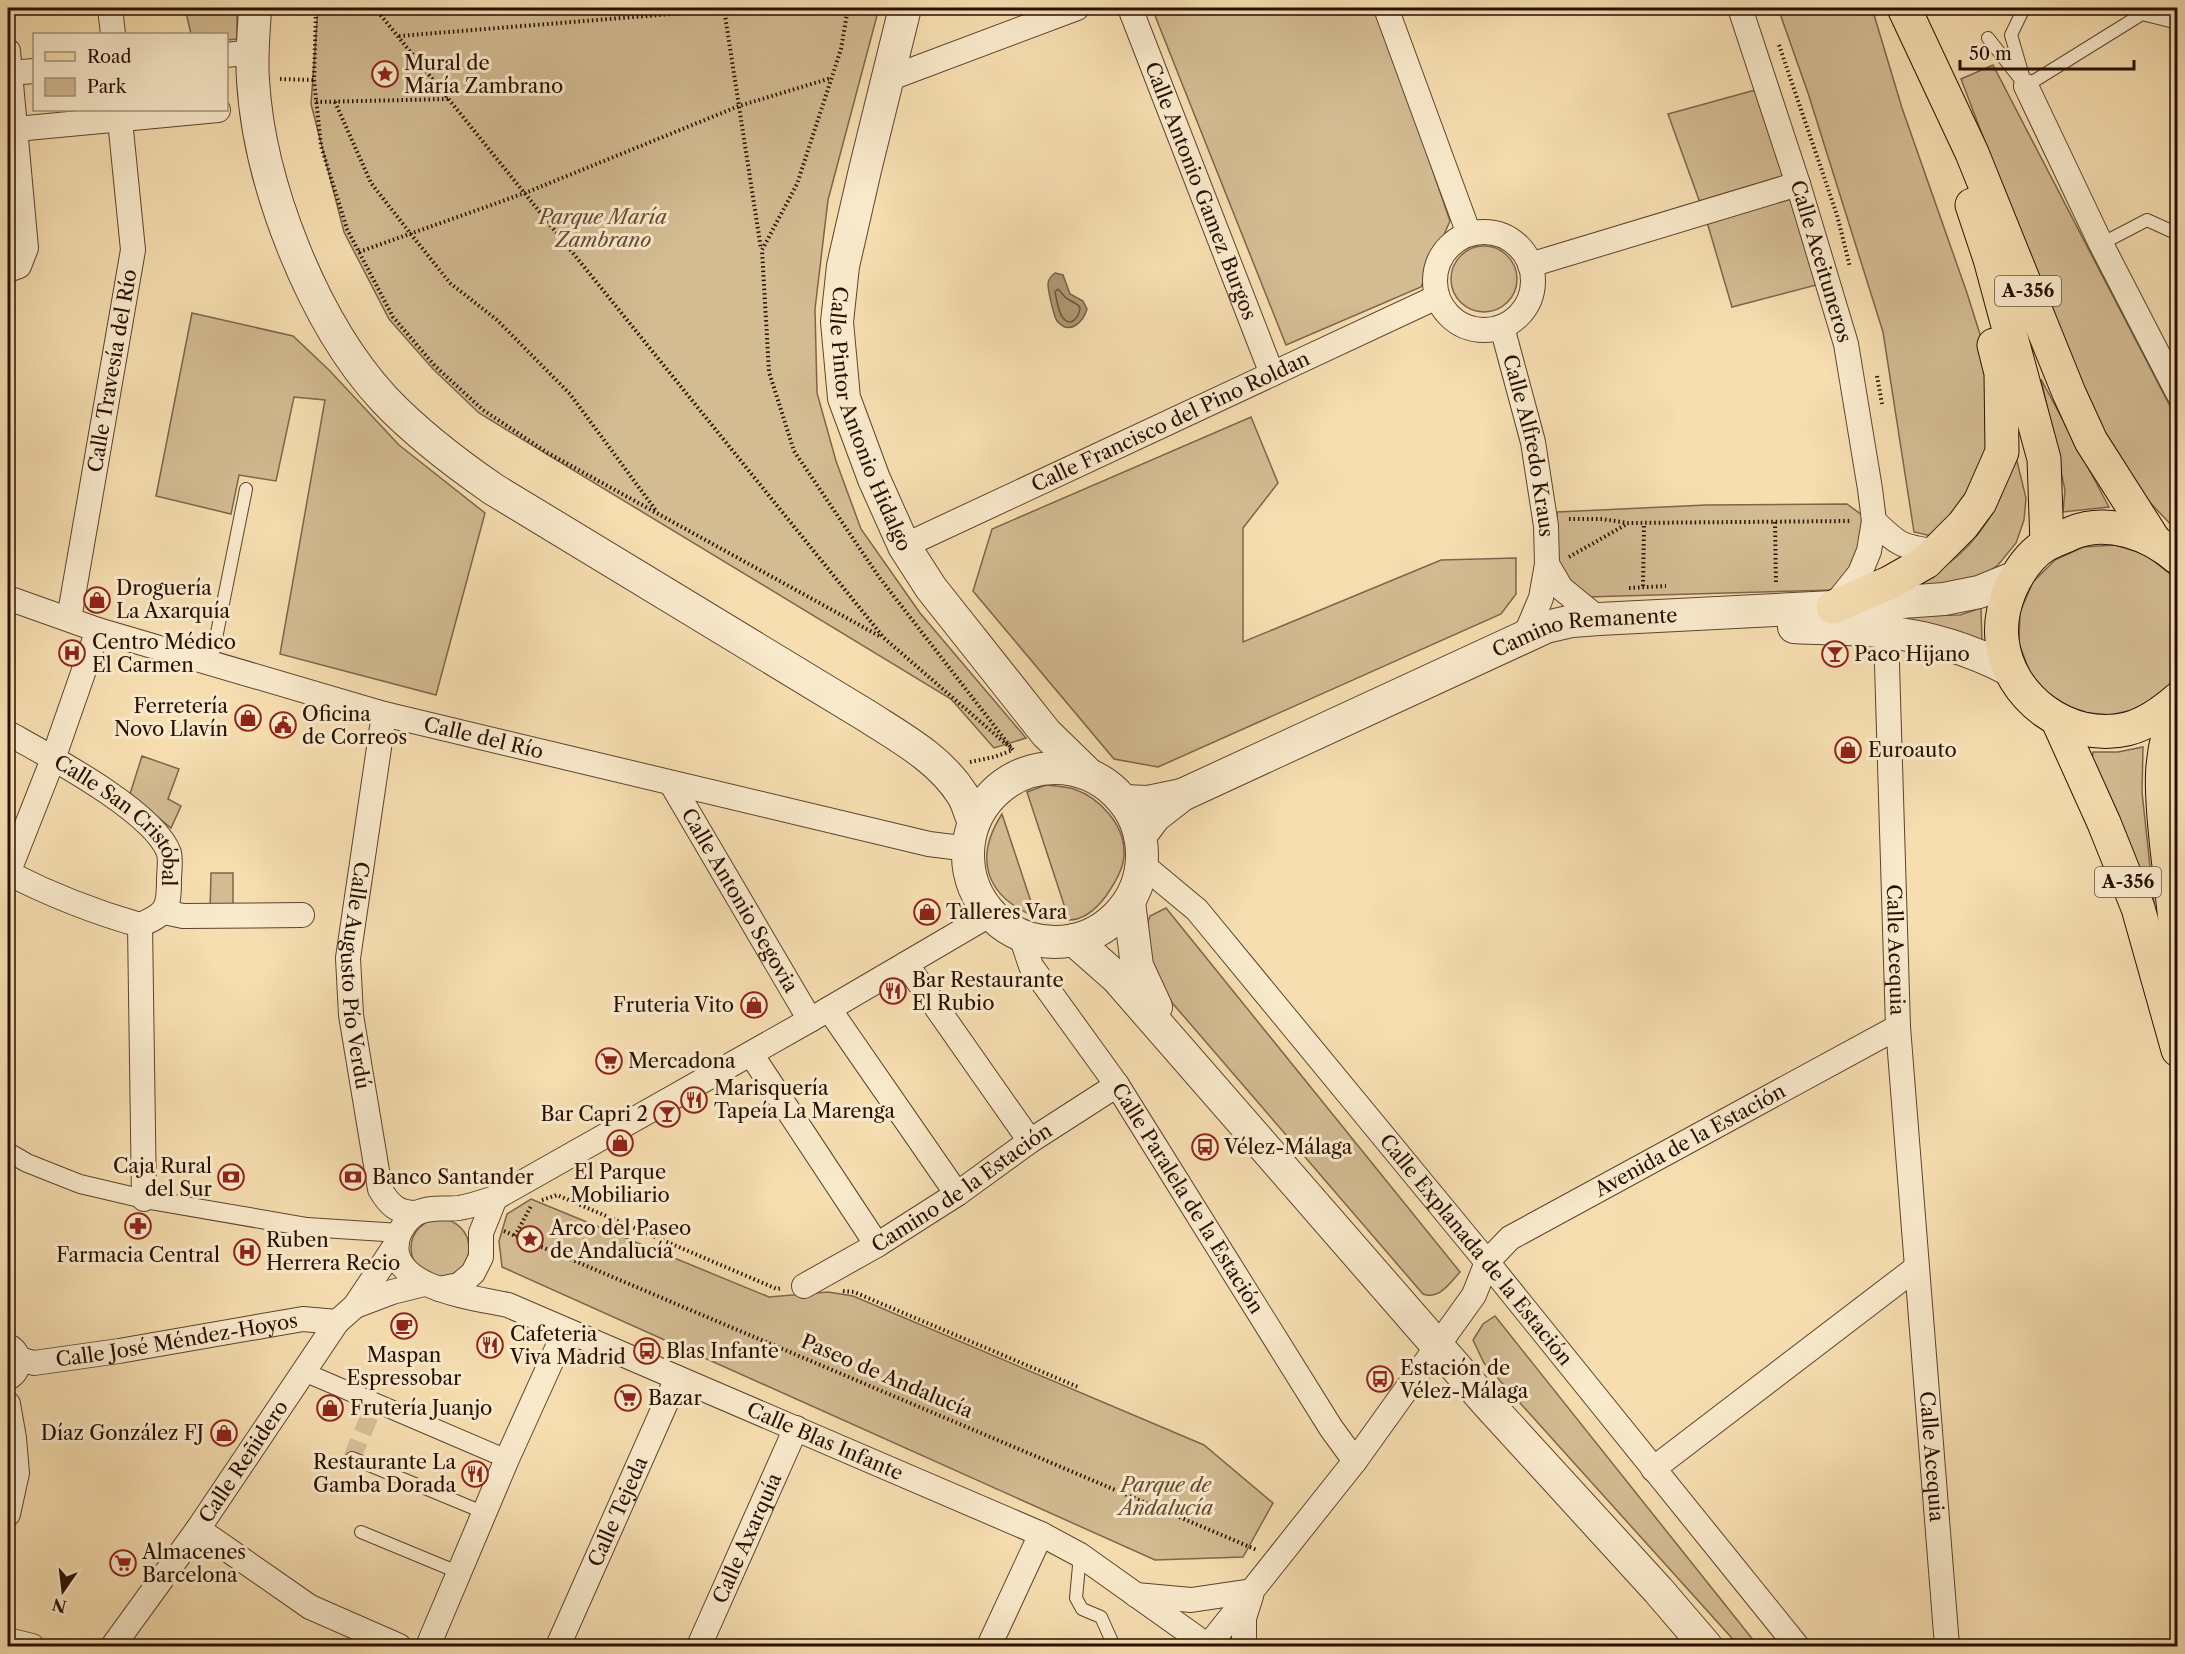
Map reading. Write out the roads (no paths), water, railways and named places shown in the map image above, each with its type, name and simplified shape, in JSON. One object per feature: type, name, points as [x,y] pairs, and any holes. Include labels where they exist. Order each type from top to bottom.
[{"type":"main road","name":"A-356","points":[[1910,21],[1990,260],[2044,459],[2047,544]]},
{"type":"main road","name":"A-356","points":[[1910,21],[1972,153],[2068,393],[2091,441],[2166,549]]},
{"type":"main road","points":[[1833,607],[1888,583],[1926,562],[1938,552],[1980,502],[2002,452],[2001,373],[1971,262],[1969,196]]},
{"type":"main road","name":"A-356","points":[[2166,549],[2119,528],[2081,530],[2047,544],[2029,559],[2016,577],[2004,607],[2002,639],[2010,670],[2030,700],[2058,721],[2092,731],[2127,729],[2158,716],[2178,699]]},
{"type":"main road","name":"A-356","points":[[2178,708],[2169,727],[2162,761],[2161,793],[2178,946]]},
{"type":"main road","name":"A-356","points":[[2058,721],[2104,823],[2138,908],[2178,1050]]},
{"type":"street","points":[[111,8],[113,33]]},
{"type":"street","points":[[255,8],[243,80],[267,167],[297,257],[339,338],[360,370],[383,398],[454,462],[493,489],[867,716],[919,750],[956,767],[971,835],[968,864],[975,891],[991,914],[1005,927],[1021,936],[1057,943],[1074,940],[1096,933],[1114,920],[1129,903],[1138,885],[1142,850],[1132,811],[1116,791],[1087,773],[1063,767],[1038,769],[1011,779],[999,786],[986,801],[971,835]]},
{"type":"street","name":"Calle Pintor Antonio Hidalgo","points":[[905,8],[843,267],[837,322],[844,398],[874,479],[904,546],[931,588],[1046,733],[1087,773]]},
{"type":"street","points":[[888,79],[1077,8]]},
{"type":"street","name":"Calle Antonio Gamez Burgos","points":[[1130,8],[1272,374]]},
{"type":"street","points":[[1386,8],[1469,234]]},
{"type":"street","name":"Calle Aceituneros","points":[[1740,8],[1798,184],[1846,344],[1870,489],[1860,525],[1869,551],[1860,573],[1833,607]]},
{"type":"street","points":[[8,270],[20,266],[26,248],[14,166],[16,129],[9,62],[33,71]]},
{"type":"street","points":[[2026,86],[2101,244],[2178,393]]},
{"type":"street","points":[[16,129],[119,115],[198,111]]},
{"type":"street","name":"Calle Travesía del Río","points":[[69,619],[133,250],[119,115]]},
{"type":"street","points":[[1530,265],[1798,184]]},
{"type":"street","points":[[1488,232],[1506,237],[1521,248],[1530,265],[1533,284],[1529,302],[1518,317],[1502,327],[1482,330],[1463,326],[1447,314],[1437,297],[1434,278],[1440,258],[1452,243],[1469,234],[1488,232]]},
{"type":"street","name":"Calle Francisco del Pino Roldan","points":[[904,546],[1437,297]]},
{"type":"street","name":"Calle Alfredo Kraus","points":[[1502,327],[1533,442],[1546,526],[1547,564],[1541,598],[1525,636]]},
{"type":"street","points":[[1860,525],[1908,548],[1938,552]]},
{"type":"street","name":"Calle Alfredo Kraus","points":[[1547,564],[1561,588],[1615,609]]},
{"type":"street","name":"Camino Remanente","points":[[1142,850],[1155,816],[1182,795],[1546,627],[1615,609],[1833,607],[1944,599],[1979,592],[2016,577]]},
{"type":"street","name":"Calle del Río","points":[[9,604],[69,619],[98,630],[384,714],[671,783],[929,844],[971,835]]},
{"type":"street","points":[[1615,609],[1886,632],[1950,645],[2010,670]]},
{"type":"street","points":[[98,630],[53,759],[10,863],[46,892],[140,925],[144,1199]]},
{"type":"street","name":"Calle Acequia","points":[[1886,632],[1898,1026],[1947,1647]]},
{"type":"street","name":"Calle Augusto Pío Verdú","points":[[384,714],[348,958],[351,1015],[380,1189],[393,1207],[405,1213],[416,1213]]},
{"type":"street","name":"Calle San Cristóbal","points":[[8,733],[130,808],[160,838],[169,854],[169,900],[164,912],[140,925]]},
{"type":"street","name":"Calle Antonio Segovia","points":[[671,783],[820,1015],[957,1194]]},
{"type":"street","name":"Camino Remanente","points":[[1124,801],[1148,802],[1182,795]]},
{"type":"street","name":"Calle Explanada de la Estación","points":[[1142,850],[1197,910],[1487,1262],[1797,1647]]},
{"type":"street","points":[[1129,903],[1137,966],[1175,1046]]},
{"type":"street","points":[[164,912],[183,916],[302,915]]},
{"type":"street","points":[[495,1198],[482,1228],[481,1257],[473,1273],[459,1285],[431,1286],[409,1275],[399,1260],[398,1238],[406,1222],[416,1213],[442,1207],[457,1209],[495,1198],[820,1015],[991,914]]},
{"type":"street","name":"Calle Paralela de la Estación","points":[[1021,936],[1031,966],[1118,1085],[1331,1428],[1355,1461]]},
{"type":"street","points":[[1074,940],[1117,978],[1438,1347],[1658,1590],[1706,1647]]},
{"type":"street","points":[[906,964],[1030,1141]]},
{"type":"street","name":"Avenida de la Estación","points":[[1487,1262],[1510,1238],[1898,1026]]},
{"type":"street","points":[[751,1054],[877,1245]]},
{"type":"street","name":"Camino de la Estación","points":[[804,1286],[877,1245],[957,1194],[1030,1141],[1118,1085]]},
{"type":"street","points":[[9,1157],[80,1184],[144,1199],[307,1227],[398,1238]]},
{"type":"street","points":[[457,1209],[482,1228]]},
{"type":"street","name":"Calle Reñidero","points":[[113,1647],[198,1529],[337,1322],[355,1306],[398,1238]]},
{"type":"street","name":"Calle Blas Infante","points":[[481,1257],[492,1285],[508,1305]]},
{"type":"street","points":[[1208,1647],[1355,1461],[1438,1347],[1474,1295],[1487,1262]]},
{"type":"street","points":[[1653,1469],[1916,1268]]},
{"type":"street","name":"Calle Reñidero","points":[[355,1306],[392,1292],[431,1286]]},
{"type":"street","name":"Calle Blas Infante","points":[[431,1286],[508,1305],[1041,1534],[1080,1556],[1208,1647]]},
{"type":"street","name":"Calle José Méndez-Hoyos","points":[[11,1361],[45,1362],[303,1319],[337,1322]]},
{"type":"street","points":[[428,1647],[507,1459],[565,1331]]},
{"type":"street","points":[[304,1372],[507,1459]]},
{"type":"street","name":"Calle Tejeda","points":[[558,1647],[677,1378]]},
{"type":"street","points":[[8,1404],[17,1473],[8,1514]]},
{"type":"street","name":"Calle Axarquía","points":[[699,1647],[796,1428]]},
{"type":"street","points":[[198,1529],[310,1607],[399,1647]]},
{"type":"street","points":[[989,1647],[1041,1534]]},
{"type":"street","points":[[1134,1595],[1191,1600],[1252,1591]]},
{"type":"street","points":[[1244,1647],[1244,1618],[1252,1591]]},
{"type":"street","points":[[8,1640],[32,1647]]},
{"type":"lane","points":[[2024,8],[2011,35],[2026,86]]},
{"type":"lane","points":[[2026,86],[2142,14],[2178,23]]},
{"type":"lane","points":[[1988,38],[2026,86]]},
{"type":"lane","points":[[2101,244],[2147,220],[2178,234]]},
{"type":"lane","points":[[211,663],[246,489]]},
{"type":"lane","points":[[352,1458],[485,1514]]},
{"type":"lane","points":[[361,1532],[460,1573]]},
{"type":"lane","points":[[1080,1556],[1076,1599],[1082,1609],[1101,1617],[1114,1647]]},
{"type":"water","points":[[1055,273],[1063,275],[1070,294],[1083,301],[1087,309],[1075,326],[1062,325],[1054,315],[1048,284]]},
{"type":"tunnel","points":[[352,1458],[375,1403]]},
{"type":"place","name":"Mural de María Zambrano","points":[[385,74]]},
{"type":"place","name":"Droguería La Axarquía","points":[[97,600]]},
{"type":"place","name":"Centro Médico El Carmen","points":[[72,653]]},
{"type":"place","name":"Paco Hijano","points":[[1835,654]]},
{"type":"place","name":"Ferretería Novo Llavín","points":[[248,718]]},
{"type":"place","name":"Oficina de Correos","points":[[283,725]]},
{"type":"place","name":"Euroauto","points":[[1848,750]]},
{"type":"place","name":"Talleres Vara","points":[[927,912]]},
{"type":"place","name":"Bar Restaurante El Rubio","points":[[893,991]]},
{"type":"place","name":"Fruteria Vito","points":[[754,1005]]},
{"type":"place","name":"Mercadona","points":[[609,1061]]},
{"type":"place","name":"Marisquería Tapeía La Marenga","points":[[694,1100]]},
{"type":"place","name":"Bar Capri 2","points":[[667,1114]]},
{"type":"place","name":"El Parque Mobiliario","points":[[620,1143]]},
{"type":"place","name":"Vélez-Málaga","points":[[1205,1147]]},
{"type":"place","name":"Caja Rural del Sur","points":[[231,1177]]},
{"type":"place","name":"Banco Santander","points":[[353,1177]]},
{"type":"place","name":"Farmacia Central","points":[[138,1226]]},
{"type":"place","name":"Arco del Paseo de Andalucía","points":[[530,1239]]},
{"type":"place","name":"Ruben Herrera Recio","points":[[247,1252]]},
{"type":"place","name":"Maspan Espressobar","points":[[404,1326]]},
{"type":"place","name":"Cafeteria Viva Madrid","points":[[490,1345]]},
{"type":"place","name":"Blas Infante","points":[[647,1351]]},
{"type":"place","name":"Estación de Vélez-Málaga","points":[[1380,1379]]},
{"type":"place","name":"Bazar","points":[[628,1398]]},
{"type":"place","name":"Frutería Juanjo","points":[[330,1408]]},
{"type":"place","name":"Díaz González FJ","points":[[224,1433]]},
{"type":"place","name":"Restaurante La Gamba Dorada","points":[[475,1474]]},
{"type":"place","name":"Almacenes Barcelona","points":[[123,1563]]},
{"type":"park label","name":"Parque María Zambrano","points":[[603,228]]},
{"type":"park label","name":"Parque de Andalucía","points":[[1166,1496]]}]
